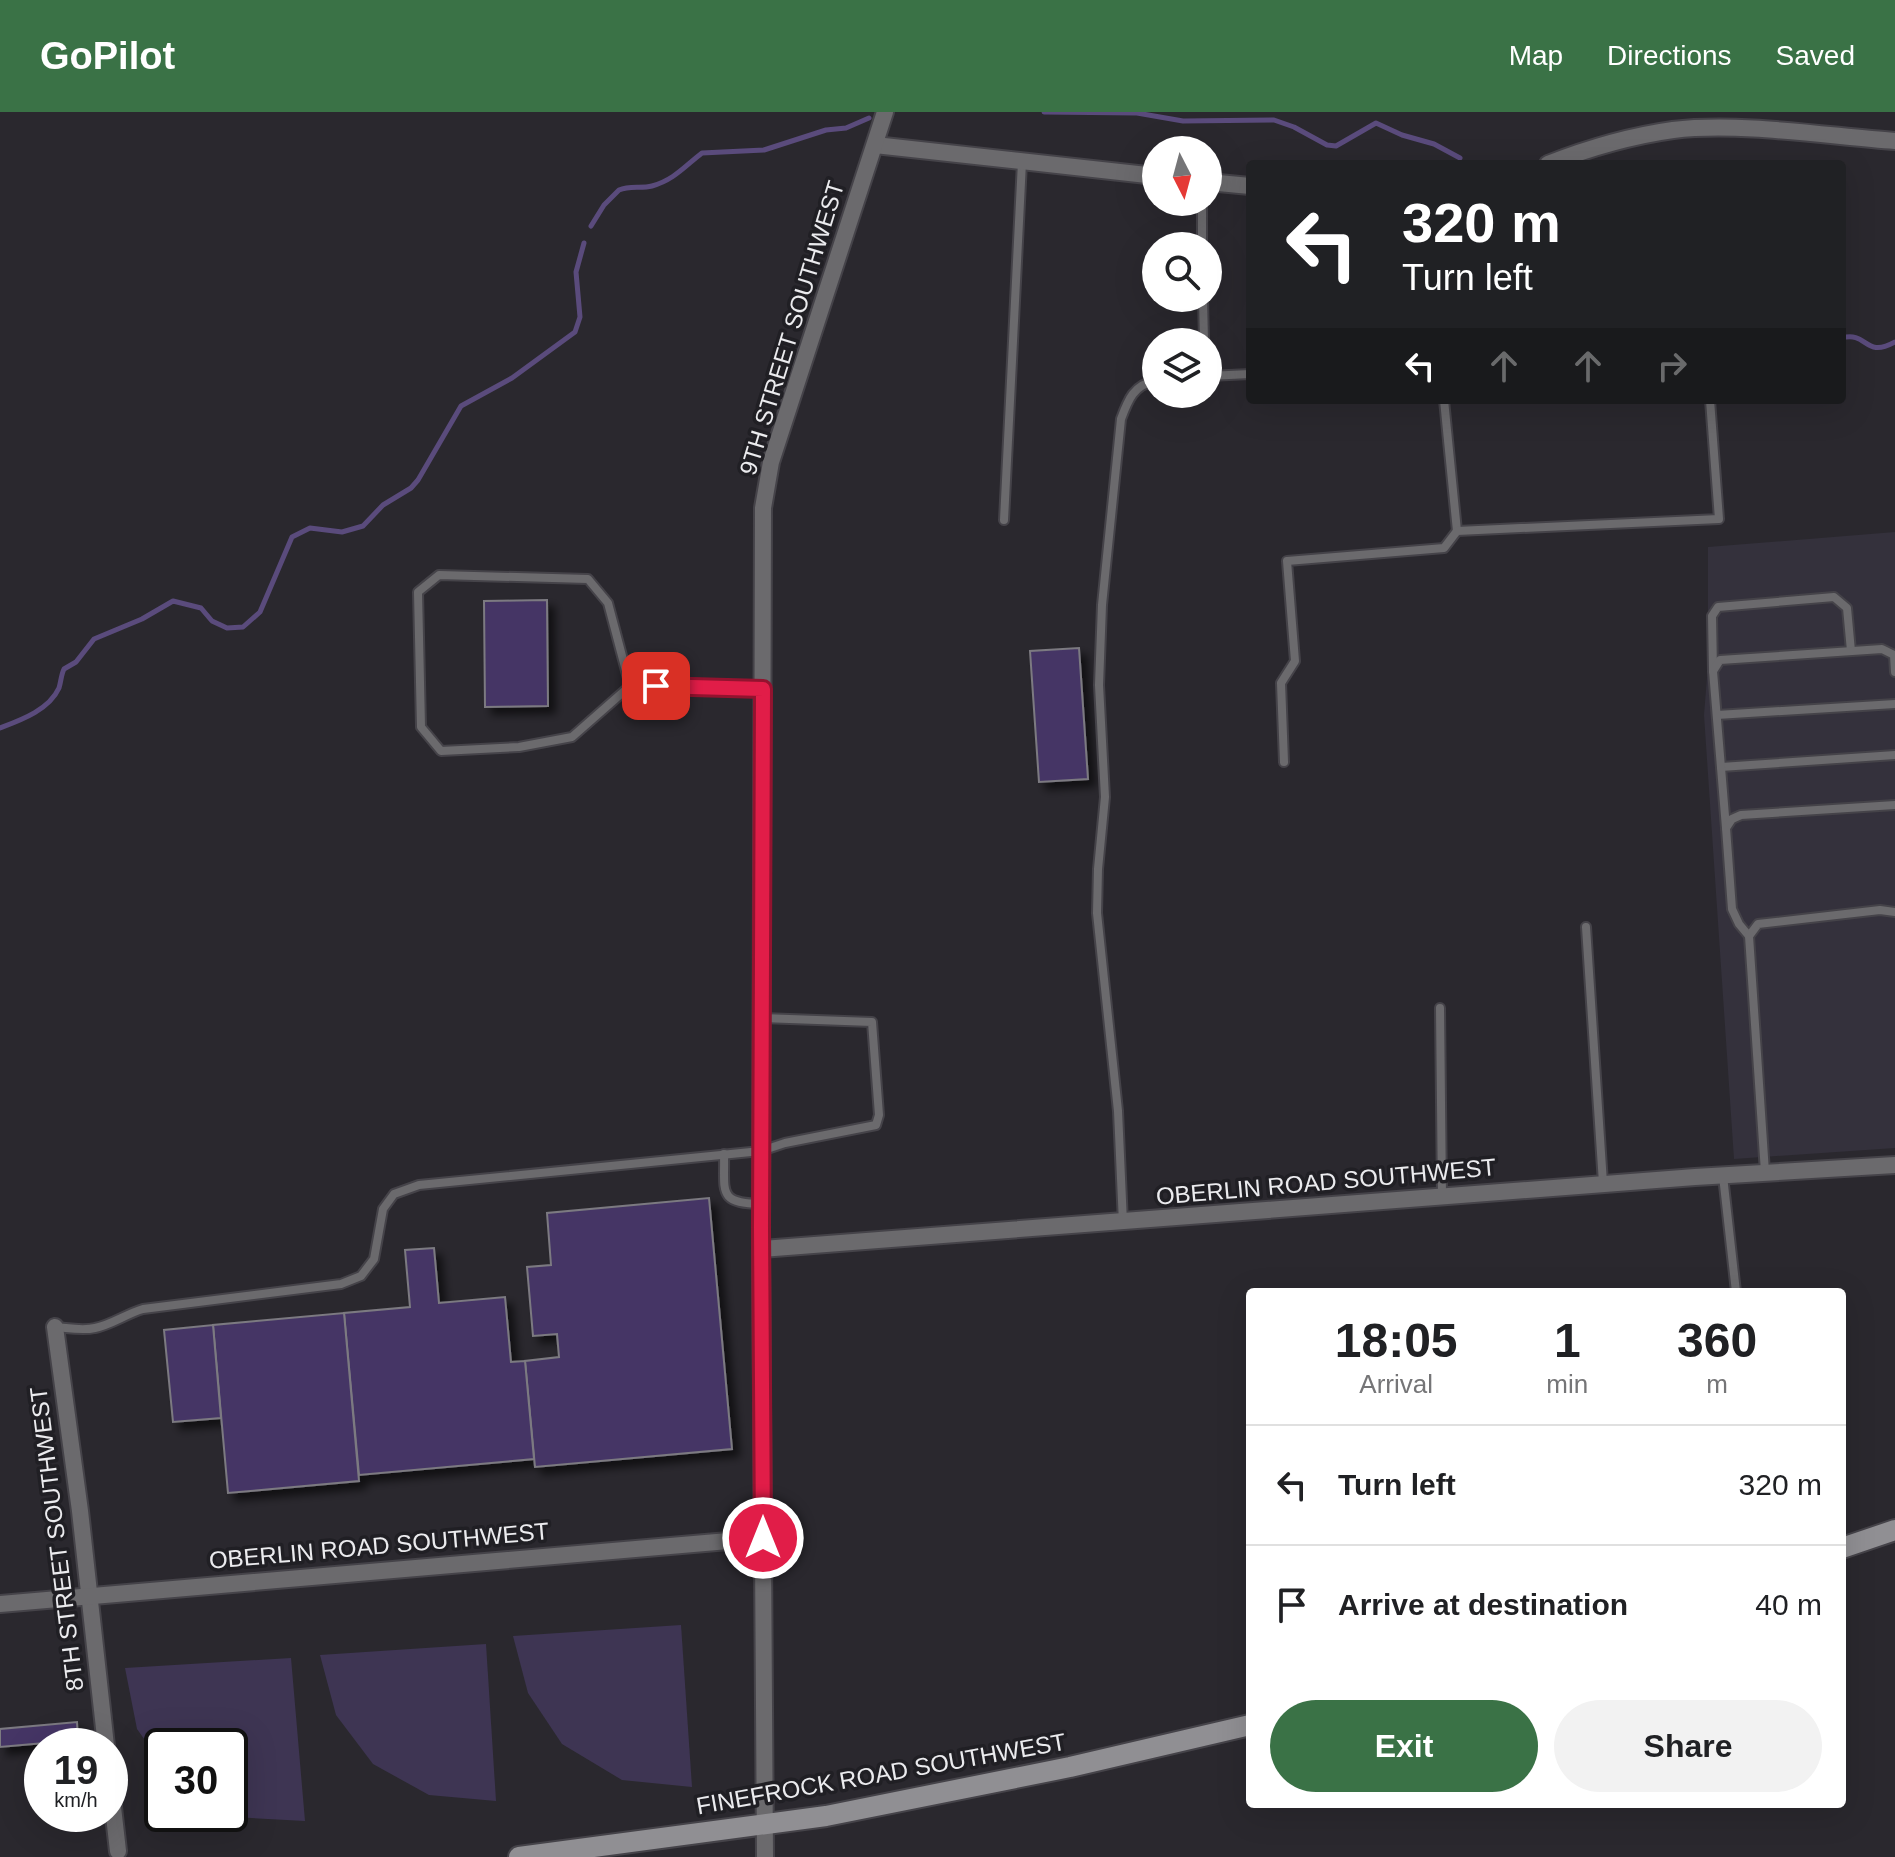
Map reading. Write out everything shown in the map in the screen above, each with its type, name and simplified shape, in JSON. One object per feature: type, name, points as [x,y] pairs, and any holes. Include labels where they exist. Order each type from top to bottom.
[{"type":"main road","points":[[1846,1547],[1895,1530]]},
{"type":"main road","name":"FINEFROCK ROAD SOUTHWEST","points":[[519,1857],[765,1825],[937,1794],[1246,1726]]},
{"type":"street","name":"9TH STREET SOUTHWEST","points":[[765,1857],[761,1249],[763,508],[766,485],[786,415],[885,112]]},
{"type":"street","points":[[1560,160],[1610,143],[1674,130],[1754,131],[1895,141]]},
{"type":"street","points":[[875,145],[1142,174]]},
{"type":"street","points":[[1222,183],[1246,186]]},
{"type":"street","name":"OBERLIN ROAD SOUTHWEST","points":[[761,1249],[1723,1175],[1895,1165]]},
{"type":"street","name":"8TH STREET SOUTHWEST","points":[[55,1327],[104,1728]]},
{"type":"street","name":"OBERLIN ROAD SOUTHWEST","points":[[0,1604],[763,1538]]},
{"type":"street","points":[[116,1832],[118,1851]]},
{"type":"lane","points":[[1004,520],[1022,161]]},
{"type":"lane","points":[[1222,375],[1246,374]]},
{"type":"lane","points":[[1123,1223],[1118,1111],[1097,913],[1105,797],[1099,685],[1102,605],[1121,419],[1129,396],[1142,386]]},
{"type":"lane","points":[[1284,762],[1281,683],[1295,661],[1287,561],[1444,548],[1457,531],[1444,404]]},
{"type":"lane","points":[[1457,531],[1719,519],[1710,404]]},
{"type":"lane","points":[[630,686],[608,603],[588,579],[439,575],[418,592],[421,727],[441,751],[519,747],[572,737],[630,686],[763,689]]},
{"type":"lane","points":[[1765,1172],[1749,936],[1732,909],[1713,671],[1712,616],[1718,607],[1834,597],[1847,608],[1851,651]]},
{"type":"lane","points":[[1713,671],[1720,660],[1882,649],[1894,655],[1895,672]]},
{"type":"lane","points":[[1717,715],[1895,704]]},
{"type":"lane","points":[[1721,767],[1895,755]]},
{"type":"lane","points":[[1726,828],[1732,819],[1741,815],[1895,805]]},
{"type":"lane","points":[[1749,936],[1758,924],[1880,910],[1895,912]]},
{"type":"lane","points":[[1586,927],[1603,1184]]},
{"type":"lane","points":[[1440,1008],[1442,1197]]},
{"type":"lane","points":[[55,1327],[98,1328],[143,1309],[341,1284],[361,1276],[374,1259],[383,1209],[394,1194],[419,1185],[761,1151],[785,1143],[876,1125],[879,1115],[872,1022],[762,1018]]},
{"type":"lane","points":[[724,1154],[728,1198],[737,1204],[761,1204]]},
{"type":"lane","points":[[1723,1175],[1736,1288]]},
{"type":"shaded area","points":[[1895,532],[1895,1148],[1734,1159],[1704,715],[1708,665],[1708,547]]},
{"type":"shaded area","points":[[681,1625],[692,1787],[622,1780],[562,1744],[528,1693],[513,1636]]},
{"type":"shaded area","points":[[486,1644],[496,1801],[429,1795],[373,1764],[336,1715],[320,1655]]},
{"type":"shaded area","points":[[291,1658],[305,1821],[248,1818],[248,1728],[144,1728],[144,1739],[137,1729],[125,1668]]},
{"type":"building","points":[[547,600],[548,706],[485,707],[484,601]]},
{"type":"building","points":[[1079,648],[1088,779],[1039,782],[1030,651]]},
{"type":"building","points":[[709,1198],[732,1449],[535,1467],[525,1361],[559,1357],[557,1334],[533,1336],[527,1267],[551,1265],[547,1213]]},
{"type":"building","points":[[434,1248],[439,1303],[505,1297],[511,1362],[525,1361],[534,1459],[359,1475],[344,1313],[410,1307],[405,1250]]},
{"type":"building","points":[[344,1313],[359,1481],[228,1493],[213,1325]]},
{"type":"building","points":[[213,1325],[221,1418],[173,1422],[164,1330]]},
{"type":"building","points":[[77,1722],[77,1728],[24,1728],[24,1745],[0,1747],[0,1729]]},
{"type":"waterway","points":[[1044,112],[1137,113],[1183,121],[1274,120],[1327,145],[1336,146],[1376,123],[1402,135],[1434,144],[1460,158]]},
{"type":"waterway","points":[[591,226],[604,205],[619,190],[660,183],[702,153],[764,150],[826,130],[846,128],[869,118]]},
{"type":"waterway","points":[[0,728],[34,713],[49,702],[59,688],[64,669],[76,662],[94,639],[142,619],[173,601],[201,608],[212,621],[227,628],[243,627],[260,612],[292,537],[310,528],[342,532],[363,526],[383,505],[411,488],[461,406],[512,378],[575,332],[580,317],[576,272],[584,243]]},
{"type":"waterway","points":[[1846,338],[1857,338],[1877,348],[1895,342]]},
{"type":"route","points":[[656,686],[763,689],[763,1538]]}]
